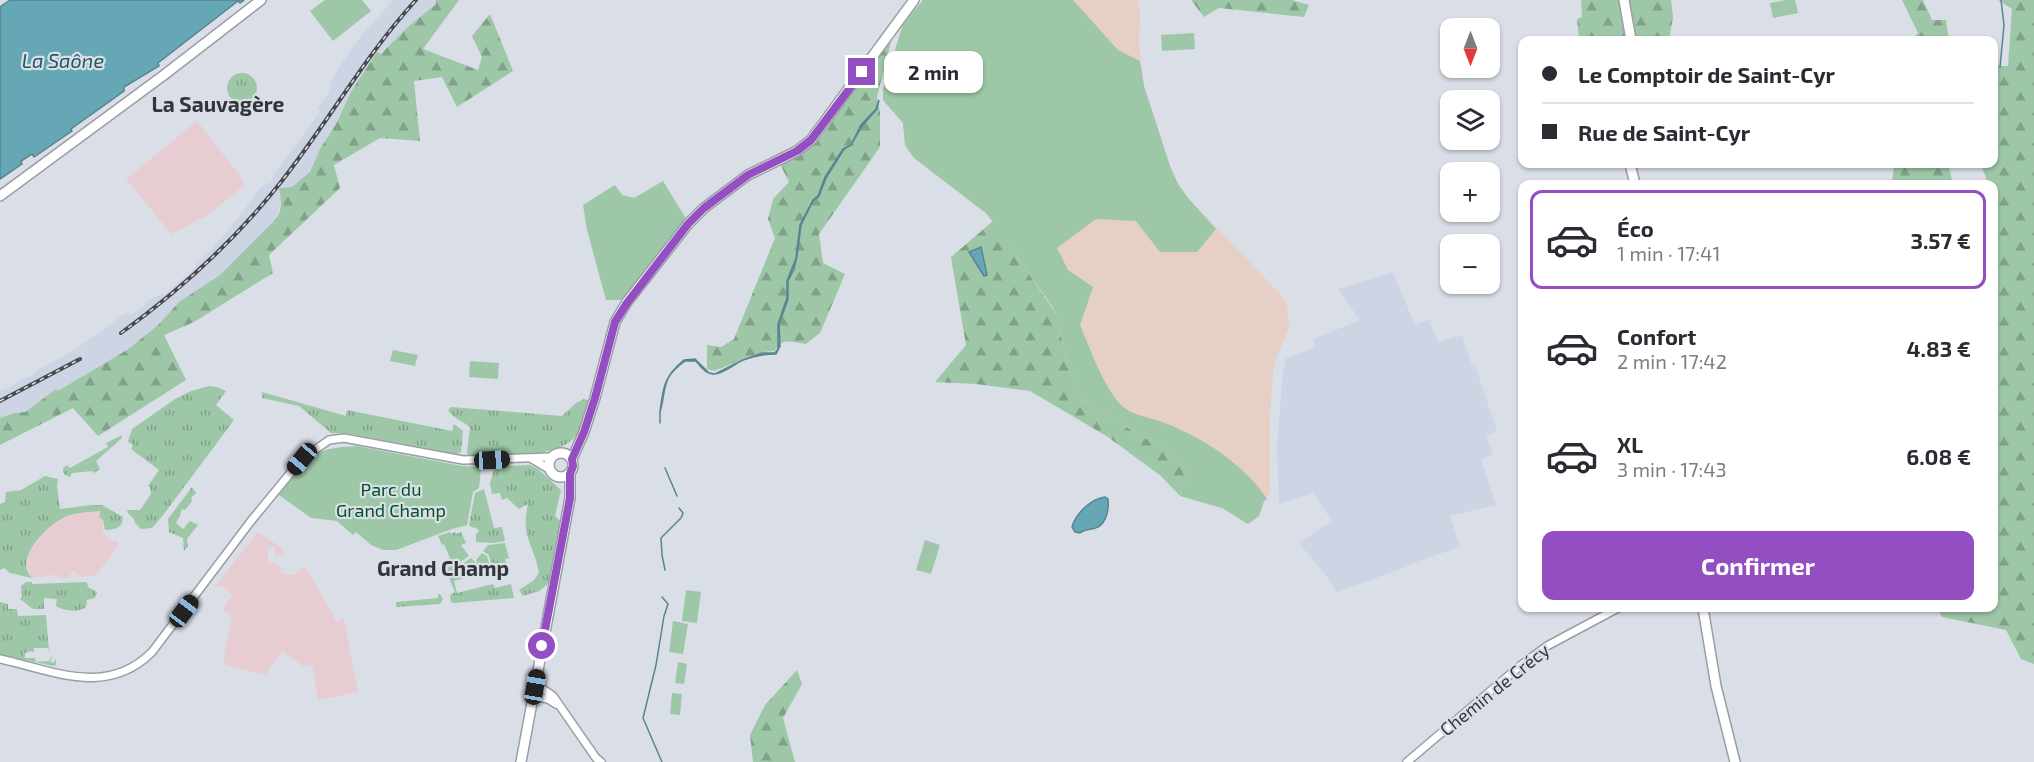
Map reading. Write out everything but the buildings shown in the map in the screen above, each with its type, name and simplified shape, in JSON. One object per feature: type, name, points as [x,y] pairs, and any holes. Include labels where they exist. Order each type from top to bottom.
[{"type":"main road","points":[[0,196],[195,52],[261,0]]},
{"type":"main road","points":[[521,762],[570,498],[572,459],[595,398],[615,322],[688,224],[704,208],[748,175],[797,151],[811,140],[914,0]]},
{"type":"main road","points":[[1624,0],[1629,36]]},
{"type":"main road","points":[[569,491],[549,469],[549,462],[552,457],[578,443]]},
{"type":"main road","points":[[563,453],[572,459]]},
{"type":"main road","points":[[556,477],[570,474]]},
{"type":"main road","points":[[1703,612],[1718,695],[1735,762]]},
{"type":"street","points":[[0,659],[74,676],[105,677],[126,671],[152,652],[251,521],[305,455],[329,440],[344,438],[463,460],[552,457]]},
{"type":"street","points":[[530,458],[549,469]]},
{"type":"street","name":"Chemin de Crécy","points":[[1407,762],[1538,653],[1611,612]]},
{"type":"street","points":[[534,692],[558,705],[605,762]]},
{"type":"shaded area","points":[[393,0],[436,0],[436,4],[408,27],[381,55],[377,52],[352,90],[310,172],[292,187],[280,188],[281,199],[277,219],[220,275],[179,302],[158,325],[127,350],[88,375],[58,391],[56,389],[25,412],[0,418],[0,391],[13,386],[62,357],[125,313],[132,315],[146,305],[145,302],[163,293],[164,295],[196,267],[195,265],[239,217],[260,188],[273,182],[272,177],[320,112],[317,109],[329,92],[330,83],[340,66],[357,41]]},
{"type":"shaded area","points":[[923,0],[1138,0],[1139,46],[1144,86],[1178,184],[1189,199],[1282,296],[1287,306],[1289,327],[1276,358],[1273,374],[1270,415],[1270,493],[1264,501],[1259,516],[1248,524],[1222,508],[1180,496],[1181,489],[1172,454],[1081,400],[1065,355],[1052,306],[987,214],[914,158],[907,149],[903,123],[883,100],[883,89],[903,24]]},
{"type":"shaded area","points":[[197,121],[241,177],[244,186],[206,216],[171,234],[126,179]]},
{"type":"shaded area","points":[[1393,272],[1415,325],[1429,320],[1438,342],[1462,335],[1472,365],[1475,365],[1497,431],[1486,435],[1493,454],[1481,459],[1496,505],[1450,516],[1460,547],[1336,592],[1332,583],[1299,543],[1332,521],[1313,493],[1279,504],[1277,448],[1286,358],[1315,348],[1313,339],[1360,320],[1338,289]]},
{"type":"shaded area","points":[[103,510],[103,533],[110,541],[118,541],[119,545],[96,575],[81,577],[73,570],[69,578],[61,579],[55,575],[32,578],[29,575],[28,553],[47,528],[66,516]]},
{"type":"shaded area","points":[[258,532],[283,549],[283,553],[276,558],[275,547],[267,548],[269,564],[276,563],[282,568],[280,572],[287,575],[293,575],[305,566],[337,622],[344,619],[358,692],[318,700],[312,664],[303,666],[282,651],[265,675],[223,664],[232,616],[222,609],[233,595],[221,585],[218,588],[215,586]]},
{"type":"green space","points":[[325,0],[362,0],[371,11],[333,41],[310,11]]},
{"type":"green space","points":[[436,0],[459,0],[423,49],[478,70],[482,57],[472,36],[490,14],[513,71],[457,107],[442,77],[414,81],[420,141],[380,138],[334,165],[340,188],[269,255],[273,273],[194,322],[164,335],[186,380],[98,436],[73,408],[0,445],[0,418],[25,412],[56,389],[58,391],[127,350],[158,325],[179,302],[220,275],[275,220],[280,210],[280,188],[292,187],[310,172],[352,90],[377,52],[381,54],[408,27],[436,4]]},
{"type":"green space","points":[[923,0],[1073,0],[1118,50],[1140,61],[1144,86],[1178,184],[1216,229],[1197,252],[1160,252],[1136,221],[1096,219],[1057,248],[1068,270],[1093,287],[1080,325],[1099,370],[1112,393],[1126,409],[1165,423],[1208,444],[1247,475],[1267,499],[1264,501],[1259,516],[1248,524],[1222,508],[1180,496],[1181,489],[1191,477],[1172,454],[1081,400],[1065,355],[1057,315],[1052,306],[987,214],[914,158],[905,145],[903,123],[883,100],[883,89],[903,24]]},
{"type":"green space","points":[[1191,0],[1292,0],[1309,5],[1304,17],[1219,8],[1204,17]]},
{"type":"green space","points":[[1581,0],[1671,0],[1673,17],[1670,36],[1579,36],[1577,19],[1582,17]]},
{"type":"green space","points":[[1795,0],[1798,13],[1773,18],[1770,3]]},
{"type":"green space","points":[[1902,0],[1923,0],[1932,20],[1946,20],[1948,36],[1915,36],[1918,33]]},
{"type":"green space","points":[[1998,0],[2034,0],[2034,664],[2021,659],[2006,630],[1942,617],[1939,612],[1998,612],[1998,180],[1987,180],[1982,168],[1998,168],[1998,66],[2008,66],[2012,9]]},
{"type":"green space","points":[[1194,33],[1195,49],[1162,51],[1161,35]]},
{"type":"green space","points":[[893,34],[877,97],[880,112],[880,147],[819,234],[823,263],[845,274],[820,333],[806,344],[784,342],[775,351],[762,352],[714,371],[707,369],[707,345],[721,347],[734,339],[775,238],[768,219],[773,199],[789,182],[780,164],[799,155],[821,137]]},
{"type":"green space","points":[[242,73],[252,78],[257,88],[252,98],[242,103],[232,98],[227,88],[232,78]]},
{"type":"green space","points":[[1894,168],[1949,168],[1952,180],[1892,180]]},
{"type":"green space","points":[[663,181],[687,220],[631,291],[621,300],[606,300],[587,230],[583,205],[615,185],[622,195],[634,198]]},
{"type":"green space","points":[[993,221],[1057,315],[1065,355],[1081,400],[1172,454],[1191,477],[1181,489],[1180,496],[1161,476],[1108,437],[1030,391],[976,384],[935,382],[966,345],[951,257]]},
{"type":"green space","points":[[393,350],[418,355],[415,366],[390,361]]},
{"type":"green space","points":[[470,361],[499,363],[498,379],[469,377]]},
{"type":"green space","points":[[209,386],[226,391],[216,405],[234,420],[164,514],[152,528],[141,529],[127,510],[140,510],[151,494],[148,486],[159,470],[131,449],[133,445],[128,441],[132,429],[175,399]]},
{"type":"green space","points":[[262,392],[346,416],[347,410],[452,431],[454,424],[463,431],[461,452],[457,454],[351,434],[331,433],[299,406],[262,398]]},
{"type":"green space","points":[[584,399],[590,401],[582,426],[573,439],[553,450],[523,455],[492,457],[468,455],[470,428],[448,410],[451,407],[562,416]]},
{"type":"green space","points":[[122,435],[121,439],[96,461],[100,469],[94,473],[93,471],[72,473],[70,477],[63,472],[63,468],[67,465],[70,468],[108,447],[106,443]]},
{"type":"green space","name":"Parc du Grand Champ","points":[[357,446],[478,467],[481,470],[479,488],[473,492],[467,525],[396,550],[383,550],[371,545],[356,532],[353,535],[337,521],[311,518],[279,495],[302,467],[319,453]]},
{"type":"green space","points":[[530,465],[538,469],[561,490],[555,516],[560,521],[548,584],[539,591],[523,596],[519,590],[534,580],[539,573],[527,533],[528,504],[519,509],[507,498],[502,500],[500,493],[492,494],[490,483],[495,466]]},
{"type":"green space","points":[[45,476],[58,479],[60,509],[102,505],[123,517],[121,524],[115,529],[105,530],[103,520],[99,517],[101,511],[67,516],[51,526],[35,542],[26,561],[27,570],[32,578],[10,573],[4,568],[0,570],[0,504],[5,502],[6,492],[21,490]]},
{"type":"green space","points":[[192,487],[196,493],[185,510],[182,509],[176,523],[183,529],[190,521],[198,525],[187,539],[188,546],[184,551],[183,538],[169,532],[168,519]]},
{"type":"green space","points":[[484,489],[494,528],[502,527],[505,541],[476,542],[476,534],[479,531],[469,525],[475,493]]},
{"type":"green space","points":[[450,532],[456,534],[461,532],[466,543],[461,545],[469,556],[460,562],[452,563],[438,536]]},
{"type":"green space","points":[[925,540],[940,545],[931,574],[916,570]]},
{"type":"green space","points":[[505,543],[509,558],[505,559],[508,571],[493,574],[489,555],[483,551],[488,545]]},
{"type":"green space","points":[[482,553],[487,556],[491,572],[480,574],[476,560]]},
{"type":"green space","points":[[471,558],[476,563],[478,575],[466,578],[462,564]]},
{"type":"green space","points":[[460,564],[464,578],[454,581],[457,593],[493,584],[495,588],[511,584],[514,598],[451,602],[450,595],[455,592],[448,575],[444,576],[448,567]]},
{"type":"green space","points":[[26,582],[32,582],[32,584],[87,582],[88,587],[97,592],[95,598],[87,600],[86,607],[79,610],[63,609],[56,606],[57,599],[44,598],[44,609],[33,609],[20,599],[21,586]]},
{"type":"green space","points":[[686,590],[701,592],[697,623],[682,621]]},
{"type":"green space","points":[[438,594],[443,599],[440,604],[396,607],[396,602],[438,598]]},
{"type":"green space","points":[[0,602],[8,604],[8,609],[17,609],[18,616],[46,615],[49,652],[48,648],[34,648],[34,652],[25,653],[25,658],[35,658],[36,662],[49,661],[51,656],[50,661],[53,663],[56,659],[56,665],[54,666],[0,655]]},
{"type":"green space","points":[[673,621],[688,624],[683,654],[669,652]]},
{"type":"green space","points":[[678,662],[687,664],[684,684],[675,683]]},
{"type":"green space","points":[[797,670],[802,684],[783,718],[795,762],[753,762],[750,735],[765,705]]},
{"type":"green space","points":[[672,693],[682,694],[680,715],[670,714]]},
{"type":"water","name":"La Saône","points":[[10,0],[244,0],[240,3],[238,1],[158,63],[159,66],[124,87],[124,91],[71,129],[72,131],[34,157],[32,154],[21,161],[22,164],[0,179],[0,7]]},
{"type":"water","points":[[879,100],[877,109],[862,126],[851,145],[861,125],[876,109]]},
{"type":"water","points":[[851,145],[844,149],[826,178],[819,196],[813,201],[801,225],[797,256],[794,269],[788,281],[788,299],[779,324],[780,346],[776,354],[743,360],[762,353],[775,353],[778,349],[778,324],[787,298],[787,281],[796,258],[800,225],[813,200],[818,196],[825,177],[843,149]]},
{"type":"water","points":[[981,247],[987,275],[984,276],[969,252]]},
{"type":"water","points":[[695,359],[709,373],[715,374],[708,373],[696,361],[685,361],[668,379],[660,412],[662,396],[668,377],[677,366],[684,360]]},
{"type":"water","points":[[743,360],[725,371],[715,374]]},
{"type":"water","points":[[1105,497],[1108,499],[1108,510],[1101,525],[1080,533],[1075,532],[1072,527],[1081,512],[1089,504]]},
{"type":"waterway","points":[[2000,67],[2004,25],[2001,0]]},
{"type":"waterway","points":[[660,412],[660,423]]},
{"type":"waterway","points":[[665,468],[677,496]]},
{"type":"waterway","points":[[665,570],[661,538],[681,518],[683,513],[679,508]]},
{"type":"waterway","points":[[662,597],[668,604],[643,718],[662,762]]},
{"type":"railway","points":[[121,333],[204,265],[260,208],[295,164],[379,45],[416,0]]},
{"type":"railway","points":[[0,401],[80,359]]},
{"type":"district","name":"La Sauvagère","points":[[218,105]]},
{"type":"district","name":"Grand Champ","points":[[443,569]]},
{"type":"route","points":[[542,646],[570,498],[572,459],[595,398],[615,322],[688,224],[734,184],[797,151],[811,140],[862,72]]}]
